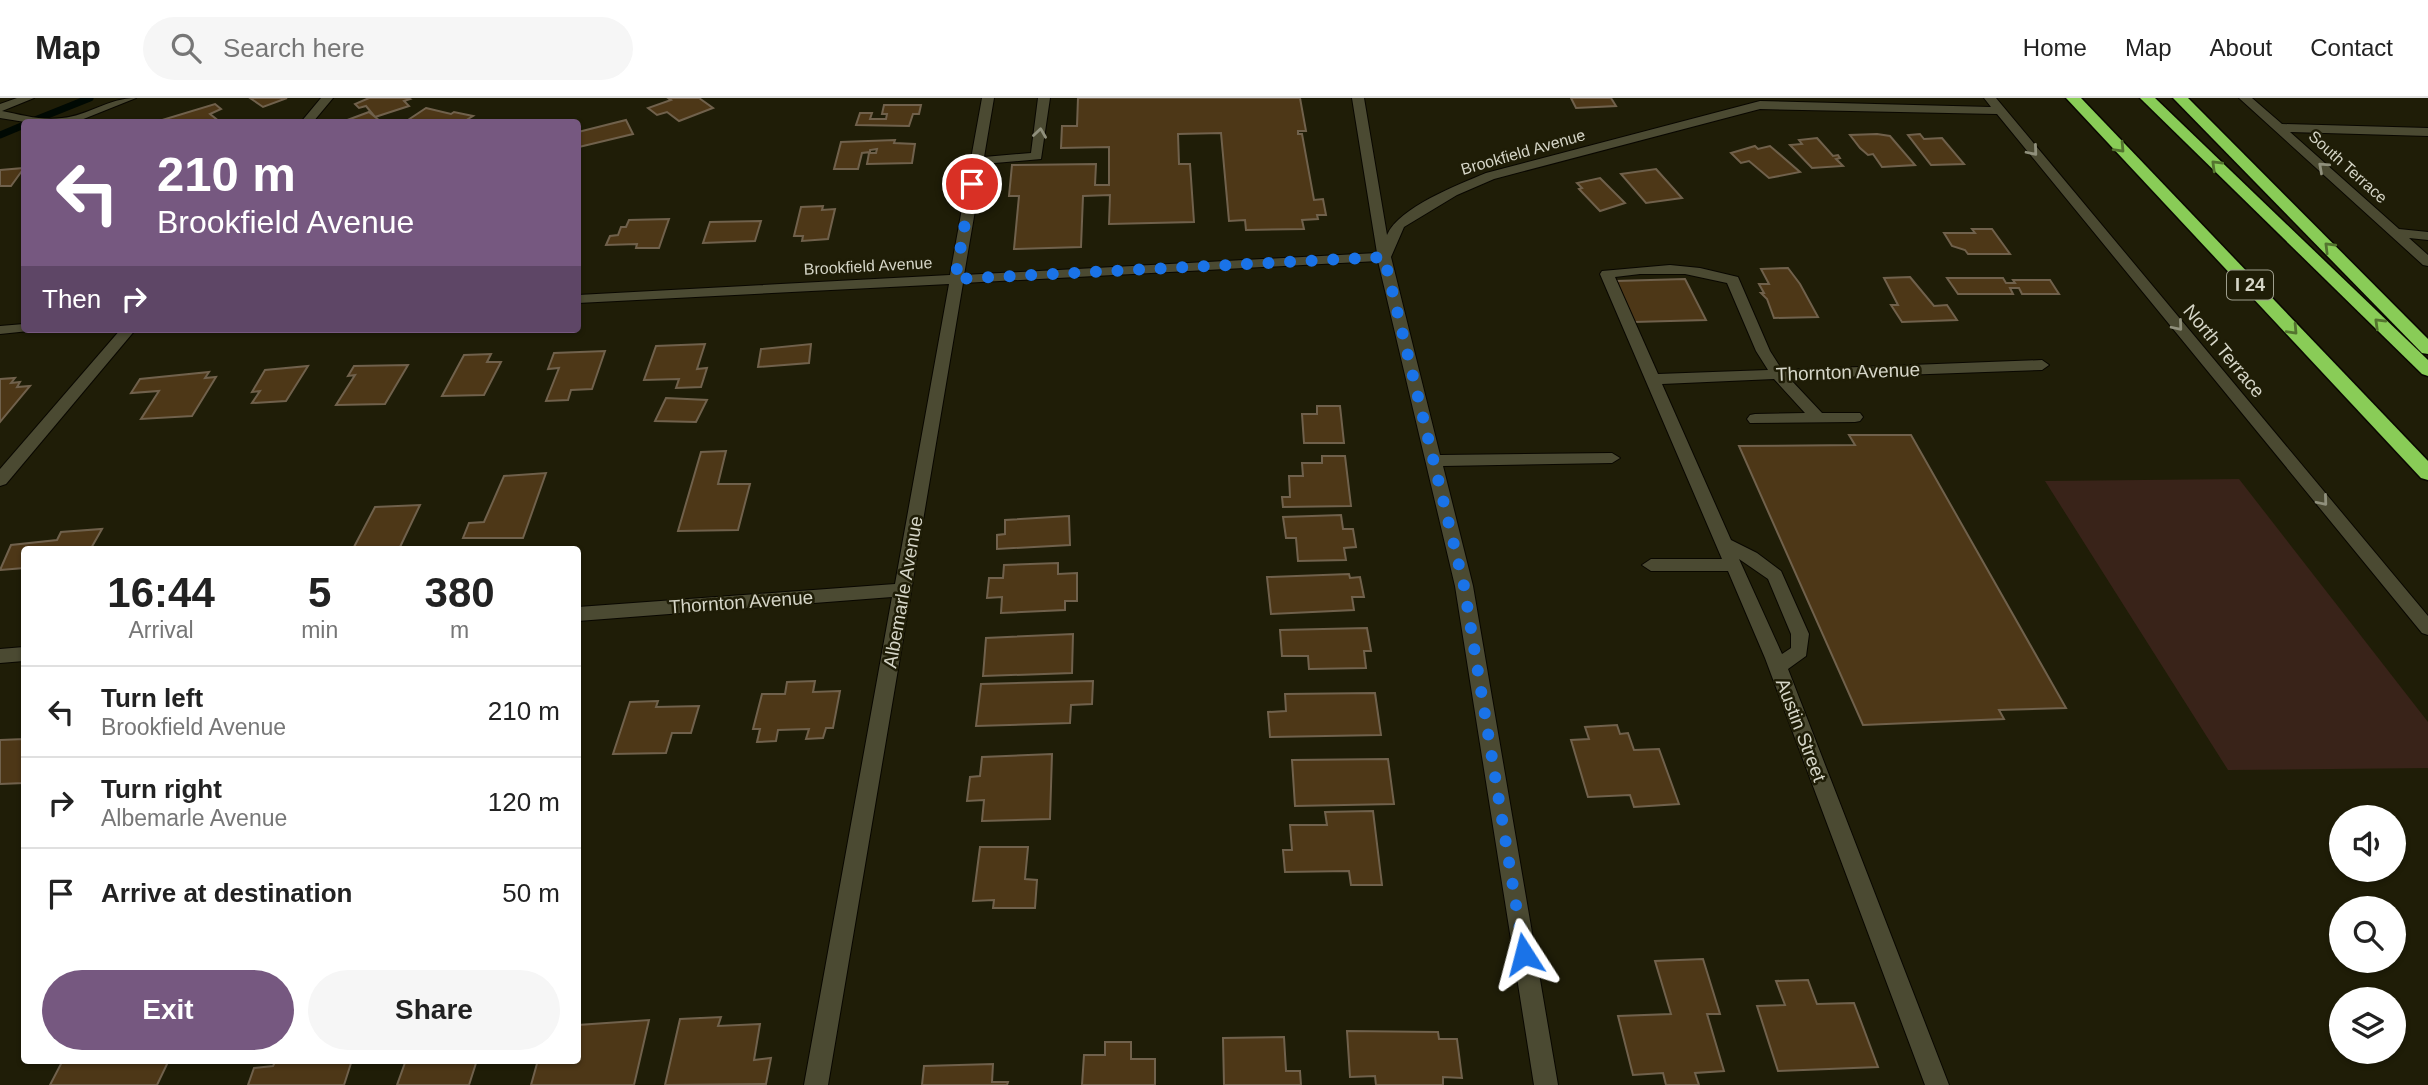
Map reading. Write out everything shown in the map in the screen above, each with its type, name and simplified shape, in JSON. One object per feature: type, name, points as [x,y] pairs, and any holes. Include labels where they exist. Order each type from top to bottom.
[{"type":"highway","name":"I 24","points":[[2070,98],[2095,121],[2428,473]]},
{"type":"highway","points":[[2147,98],[2428,370]]},
{"type":"highway","points":[[2180,98],[2428,349]]},
{"type":"street","points":[[0,108],[28,98]]},
{"type":"street","points":[[74,119],[130,98]]},
{"type":"street","points":[[310,119],[327,98]]},
{"type":"street","name":"Albemarle Avenue","points":[[816,1085],[988,98]]},
{"type":"street","points":[[976,161],[1037,156],[1044,98]]},
{"type":"street","points":[[1358,98],[1384,257],[1464,586],[1546,1085]]},
{"type":"street","name":"North Terrace","points":[[1990,98],[2428,628]]},
{"type":"street","name":"South Terrace","points":[[2245,98],[2428,262]]},
{"type":"street","name":"Brookfield Avenue","points":[[581,299],[1384,257],[1398,225],[1452,192],[1490,177],[1757,102],[2001,111]]},
{"type":"street","points":[[0,114],[28,119]]},
{"type":"street","points":[[2280,128],[2428,132]]},
{"type":"street","points":[[2396,233],[2428,236]]},
{"type":"street","name":"Austin Street","points":[[1778,375],[1763,351],[1733,280],[1675,267],[1652,267],[1607,274],[1655,379],[1777,667],[1937,1085]]},
{"type":"street","points":[[0,330],[21,328]]},
{"type":"street","points":[[0,480],[126,333]]},
{"type":"street","name":"Thornton Avenue","points":[[1655,379],[2042,365]]},
{"type":"street","points":[[1778,375],[1818,418]]},
{"type":"street","points":[[1755,419],[1855,417]]},
{"type":"street","points":[[1434,461],[1612,458]]},
{"type":"street","points":[[1726,545],[1751,557],[1775,575],[1800,634],[1800,651],[1777,667]]},
{"type":"street","points":[[1651,565],[1734,565]]},
{"type":"street","name":"Thornton Avenue","points":[[581,614],[904,590]]},
{"type":"street","points":[[0,656],[21,654]]},
{"type":"shaded area","points":[[2239,479],[2428,722],[2428,768],[2228,770],[2045,481]]},
{"type":"building","points":[[250,98],[287,98],[263,107]]},
{"type":"building","points":[[369,98],[410,99],[404,101],[409,106],[375,117],[366,106],[359,108],[355,104]]},
{"type":"building","points":[[668,98],[699,98],[713,108],[679,121],[667,112],[657,115],[648,108],[671,100]]},
{"type":"building","points":[[1078,98],[1300,98],[1306,131],[1298,131],[1298,134],[1302,134],[1314,200],[1323,199],[1326,215],[1317,215],[1318,219],[1302,220],[1304,229],[1246,230],[1245,220],[1229,221],[1221,133],[1178,134],[1179,164],[1190,164],[1194,222],[1109,224],[1110,195],[1083,196],[1081,247],[1014,249],[1019,196],[1009,196],[1012,165],[1096,164],[1095,185],[1109,185],[1109,147],[1061,148],[1062,126],[1077,126]]},
{"type":"building","points":[[1571,98],[1611,98],[1616,106],[1576,108]]},
{"type":"building","points":[[215,104],[221,109],[210,114],[216,119],[166,119]]},
{"type":"building","points":[[884,105],[921,105],[919,114],[913,114],[909,126],[856,125],[860,113],[872,113],[870,119],[886,119],[887,114],[882,114]]},
{"type":"building","points":[[426,108],[473,116],[468,119],[410,119]]},
{"type":"building","points":[[369,112],[378,119],[350,119]]},
{"type":"building","points":[[626,120],[633,134],[581,147],[581,131]]},
{"type":"building","points":[[1920,134],[1924,139],[1942,138],[1964,164],[1931,165],[1908,135]]},
{"type":"building","points":[[1850,135],[1890,136],[1915,165],[1882,167],[1873,154],[1868,155]]},
{"type":"building","points":[[1817,138],[1833,156],[1838,155],[1840,158],[1836,159],[1843,166],[1812,168],[1790,145],[1802,144],[1799,140]]},
{"type":"building","points":[[895,140],[894,143],[915,144],[912,163],[867,164],[869,153],[876,153],[877,149],[862,153],[858,169],[834,169],[841,142]]},
{"type":"building","points":[[1755,146],[1758,149],[1770,146],[1800,172],[1769,178],[1749,161],[1741,163],[1731,153]]},
{"type":"building","points":[[21,168],[21,172],[11,186],[0,186],[0,170]]},
{"type":"building","points":[[1656,169],[1682,198],[1646,203],[1621,174]]},
{"type":"building","points":[[1600,178],[1625,203],[1600,211],[1579,189],[1582,188],[1577,183]]},
{"type":"building","points":[[823,206],[822,210],[835,209],[828,239],[802,241],[803,236],[794,236],[801,207]]},
{"type":"building","points":[[669,219],[659,248],[636,248],[637,244],[606,245],[610,236],[618,235],[621,227],[626,227],[629,220]]},
{"type":"building","points":[[761,221],[755,241],[703,243],[710,222]]},
{"type":"building","points":[[1972,229],[1992,229],[2010,254],[1968,254],[1965,250],[1952,246],[1944,233],[1975,233]]},
{"type":"building","points":[[1788,268],[1818,317],[1774,318],[1767,299],[1761,293],[1764,293],[1759,284],[1769,284],[1761,269]]},
{"type":"building","points":[[1910,277],[1934,306],[1947,305],[1957,320],[1902,322],[1891,305],[1898,305],[1884,278]]},
{"type":"building","points":[[1947,278],[2003,278],[2006,283],[2015,283],[2013,280],[2050,280],[2059,294],[2022,294],[2019,288],[2010,288],[2013,294],[1958,294]]},
{"type":"building","points":[[1685,279],[1706,320],[1634,322],[1616,281]]},
{"type":"building","points":[[705,344],[697,369],[707,368],[701,387],[676,388],[679,379],[644,380],[656,346]]},
{"type":"building","points":[[811,344],[809,363],[758,367],[761,349]]},
{"type":"building","points":[[605,351],[592,389],[571,390],[568,400],[546,401],[559,368],[548,369],[554,353]]},
{"type":"building","points":[[491,354],[487,362],[501,362],[484,395],[442,396],[464,355]]},
{"type":"building","points":[[408,365],[385,404],[336,405],[355,375],[348,376],[354,366]]},
{"type":"building","points":[[308,366],[286,401],[252,403],[260,391],[252,392],[265,370]]},
{"type":"building","points":[[209,372],[205,378],[216,377],[192,416],[141,419],[159,391],[131,393],[140,379]]},
{"type":"building","points":[[15,378],[11,383],[20,382],[17,387],[30,386],[0,422],[0,379]]},
{"type":"building","points":[[666,398],[707,400],[696,422],[655,421]]},
{"type":"building","points":[[1317,406],[1340,406],[1344,443],[1304,443],[1302,414],[1317,414]]},
{"type":"building","points":[[1849,435],[1911,435],[2066,708],[1999,710],[2004,719],[1863,725],[1739,446],[1855,445]]},
{"type":"building","points":[[726,451],[718,484],[750,484],[738,530],[678,531],[701,452]]},
{"type":"building","points":[[1322,456],[1345,456],[1351,506],[1283,507],[1282,497],[1290,497],[1289,476],[1303,476],[1302,463],[1322,463]]},
{"type":"building","points":[[546,473],[523,538],[463,538],[469,523],[484,522],[504,476]]},
{"type":"building","points":[[420,505],[400,546],[355,546],[375,507]]},
{"type":"building","points":[[1341,515],[1343,529],[1353,529],[1356,547],[1344,548],[1346,560],[1298,561],[1296,538],[1286,538],[1283,517]]},
{"type":"building","points":[[1069,516],[1070,545],[997,549],[997,535],[1005,534],[1005,520]]},
{"type":"building","points":[[102,529],[92,546],[21,546],[21,568],[0,570],[11,545],[57,540],[61,532]]},
{"type":"building","points":[[1058,563],[1058,574],[1077,573],[1077,601],[1065,601],[1065,610],[1001,613],[1002,597],[987,598],[989,578],[1003,578],[1004,565]]},
{"type":"building","points":[[1349,574],[1350,578],[1360,577],[1364,597],[1352,597],[1354,610],[1271,614],[1267,577]]},
{"type":"building","points":[[1367,628],[1371,651],[1364,651],[1366,668],[1309,669],[1308,656],[1282,656],[1280,630]]},
{"type":"building","points":[[1073,634],[1072,673],[983,676],[986,638]]},
{"type":"building","points":[[815,681],[813,692],[840,691],[833,728],[826,728],[823,738],[806,739],[809,729],[778,730],[776,741],[757,742],[760,729],[753,729],[762,694],[785,694],[787,682]]},
{"type":"building","points":[[1093,681],[1092,704],[1071,705],[1070,723],[976,726],[981,684]]},
{"type":"building","points":[[1375,693],[1381,735],[1270,737],[1268,712],[1286,711],[1285,694]]},
{"type":"building","points":[[658,701],[656,707],[699,706],[691,733],[672,733],[666,753],[613,754],[630,702]]},
{"type":"building","points":[[1617,725],[1620,734],[1628,733],[1634,750],[1659,749],[1679,804],[1634,807],[1630,795],[1588,797],[1571,740],[1589,739],[1585,727]]},
{"type":"building","points":[[21,739],[21,783],[0,784],[0,740]]},
{"type":"building","points":[[1052,754],[1050,819],[982,821],[984,800],[967,801],[970,777],[980,776],[982,757]]},
{"type":"building","points":[[1388,759],[1394,804],[1295,806],[1292,760]]},
{"type":"building","points":[[1373,811],[1382,885],[1351,885],[1349,871],[1285,872],[1283,850],[1292,850],[1290,825],[1327,825],[1325,812]]},
{"type":"building","points":[[980,847],[1028,847],[1025,879],[1037,880],[1035,908],[993,908],[994,900],[973,901]]},
{"type":"building","points":[[1703,959],[1720,1014],[1707,1014],[1724,1071],[1695,1073],[1699,1085],[1666,1085],[1663,1073],[1633,1075],[1618,1016],[1671,1014],[1655,961]]},
{"type":"building","points":[[1808,980],[1817,1004],[1854,1003],[1878,1067],[1778,1071],[1757,1006],[1785,1005],[1776,981]]},
{"type":"building","points":[[721,1017],[718,1026],[760,1024],[754,1060],[771,1058],[766,1084],[665,1085],[680,1019]]},
{"type":"building","points":[[649,1020],[634,1085],[531,1085],[537,1064],[581,1064],[581,1025]]},
{"type":"building","points":[[1347,1031],[1438,1032],[1439,1039],[1457,1039],[1462,1078],[1443,1077],[1443,1085],[1376,1085],[1375,1076],[1350,1077]]},
{"type":"building","points":[[1284,1037],[1286,1071],[1300,1071],[1301,1085],[1224,1085],[1223,1038]]},
{"type":"building","points":[[1105,1042],[1131,1042],[1131,1059],[1155,1059],[1155,1085],[1082,1085],[1084,1055],[1105,1055]]},
{"type":"building","points":[[61,1064],[167,1064],[157,1085],[50,1085]]},
{"type":"building","points":[[351,1064],[344,1085],[248,1085],[254,1068]]},
{"type":"building","points":[[405,1064],[476,1064],[469,1085],[397,1085]]},
{"type":"building","points":[[993,1064],[992,1082],[1008,1082],[1007,1085],[922,1085],[924,1066]]},
{"type":"waterway","points":[[38,119],[90,98]]},
{"type":"waterway","points":[[0,135],[21,126]]},
{"type":"route","points":[[972,184],[955,279],[1384,257],[1464,586],[1524,954]]}]
